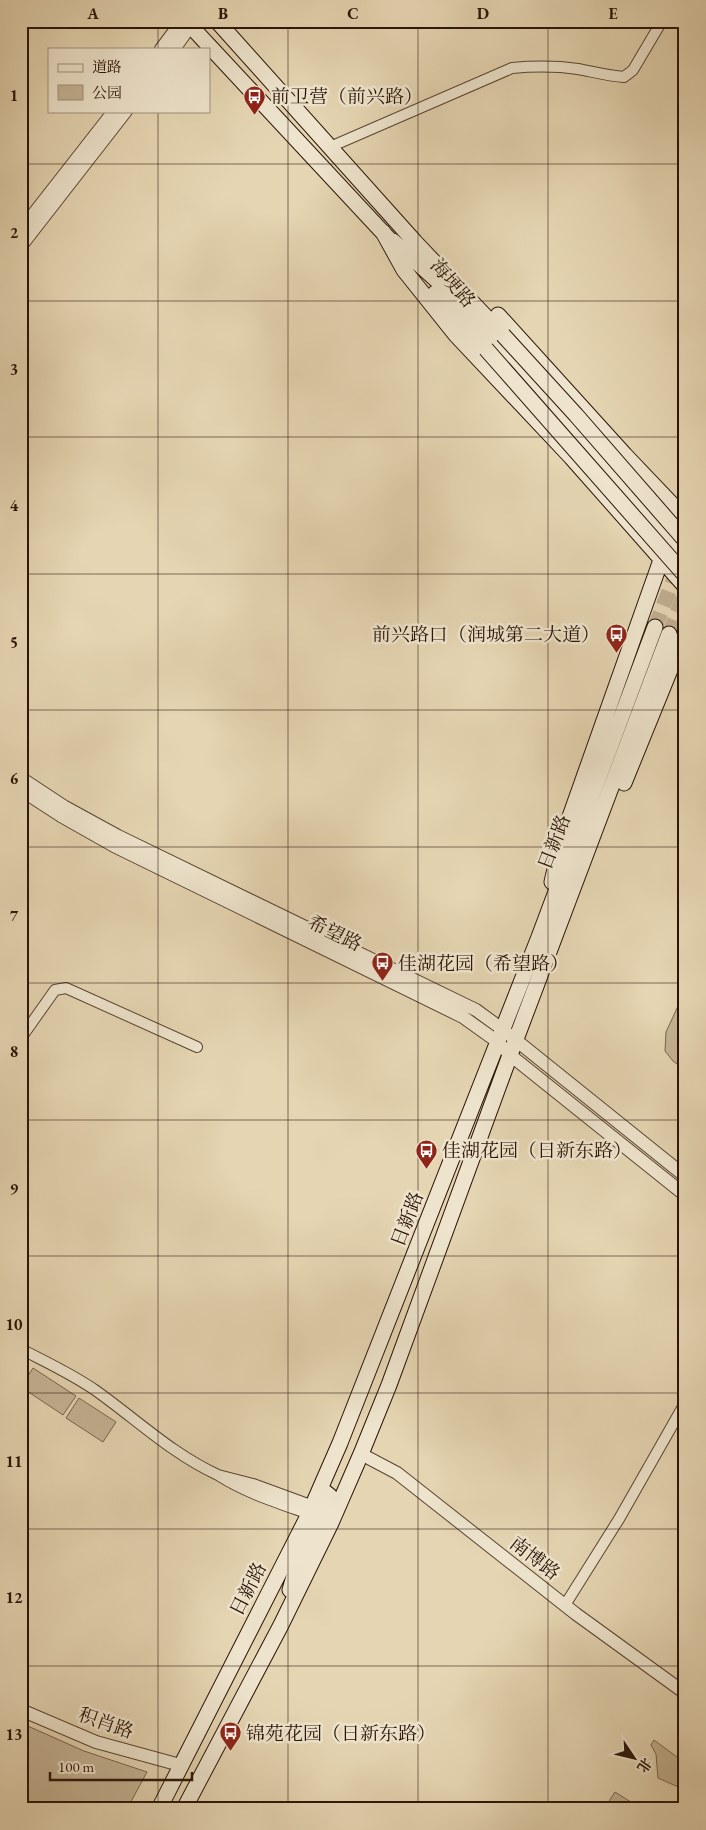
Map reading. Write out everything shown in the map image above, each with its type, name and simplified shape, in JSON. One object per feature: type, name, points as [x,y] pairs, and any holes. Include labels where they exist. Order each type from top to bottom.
[{"type":"main road","name":"海埂路","points":[[217,21],[415,242],[576,415],[685,540]]},
{"type":"main road","name":"海埂路","points":[[188,22],[383,232],[440,300],[685,575]]},
{"type":"main road","points":[[383,232],[442,285],[669,540],[685,552]]},
{"type":"main road","points":[[383,232],[404,270],[456,335],[570,457],[685,586]]},
{"type":"main road","points":[[415,242],[455,271],[494,310],[625,456],[683,511],[661,560],[561,842],[540,937]]},
{"type":"main road","points":[[661,560],[672,559],[685,562]]},
{"type":"main road","name":"日新路","points":[[159,1809],[313,1506],[340,1443],[540,937],[656,627]]},
{"type":"main road","name":"日新路","points":[[184,1809],[331,1523],[361,1454],[389,1385],[558,928],[612,812],[677,634]]},
{"type":"main road","points":[[280,1625],[299,1559],[330,1496],[325,1492],[313,1506]]},
{"type":"street","points":[[330,147],[512,68],[532,66],[576,69],[624,77],[633,70],[662,21]]},
{"type":"street","points":[[162,48],[188,22]]},
{"type":"street","points":[[175,48],[188,22]]},
{"type":"street","points":[[21,230],[113,112]]},
{"type":"street","points":[[21,246],[125,112]]},
{"type":"street","name":"希望路","points":[[21,778],[65,807],[118,836],[476,1010],[500,1035],[510,1055],[685,1195]]},
{"type":"street","name":"希望路","points":[[21,790],[61,816],[114,846],[500,1035],[516,1040],[685,1176]]},
{"type":"street","points":[[21,1038],[55,990],[66,988],[197,1048]]},
{"type":"street","points":[[21,1349],[79,1379],[191,1461],[218,1475],[253,1484],[313,1506]]},
{"type":"street","points":[[565,1605],[619,1519],[685,1403]]},
{"type":"street","name":"南博路","points":[[361,1454],[397,1473],[565,1605],[685,1693]]},
{"type":"street","name":"积肖路","points":[[21,1710],[96,1742],[180,1765]]},
{"type":"green space","points":[[678,1006],[685,1009],[685,1070],[673,1061],[665,1051],[666,1032]]},
{"type":"green space","points":[[33,1368],[76,1396],[63,1415],[21,1387]]},
{"type":"green space","points":[[79,1398],[116,1422],[103,1442],[66,1418]]},
{"type":"green space","points":[[21,1723],[84,1751],[147,1772],[127,1809],[21,1809]]},
{"type":"green space","points":[[654,1740],[685,1763],[685,1790],[658,1778],[656,1754],[651,1745]]},
{"type":"green space","points":[[615,1792],[634,1804],[632,1809],[619,1809],[617,1807],[615,1809],[604,1809]]},
{"type":"tunnel","points":[[655,627],[685,550]]},
{"type":"tunnel","points":[[669,634],[685,592]]},
{"type":"place","name":"前卫营（前兴路）","points":[[255,115]]},
{"type":"place","name":"前兴路口（润城第二大道）","points":[[616,653]]},
{"type":"place","name":"佳湖花园（希望路）","points":[[382,982]]},
{"type":"place","name":"佳湖花园（日新东路）","points":[[426,1169]]},
{"type":"place","name":"锦苑花园（日新东路）","points":[[230,1752]]}]
